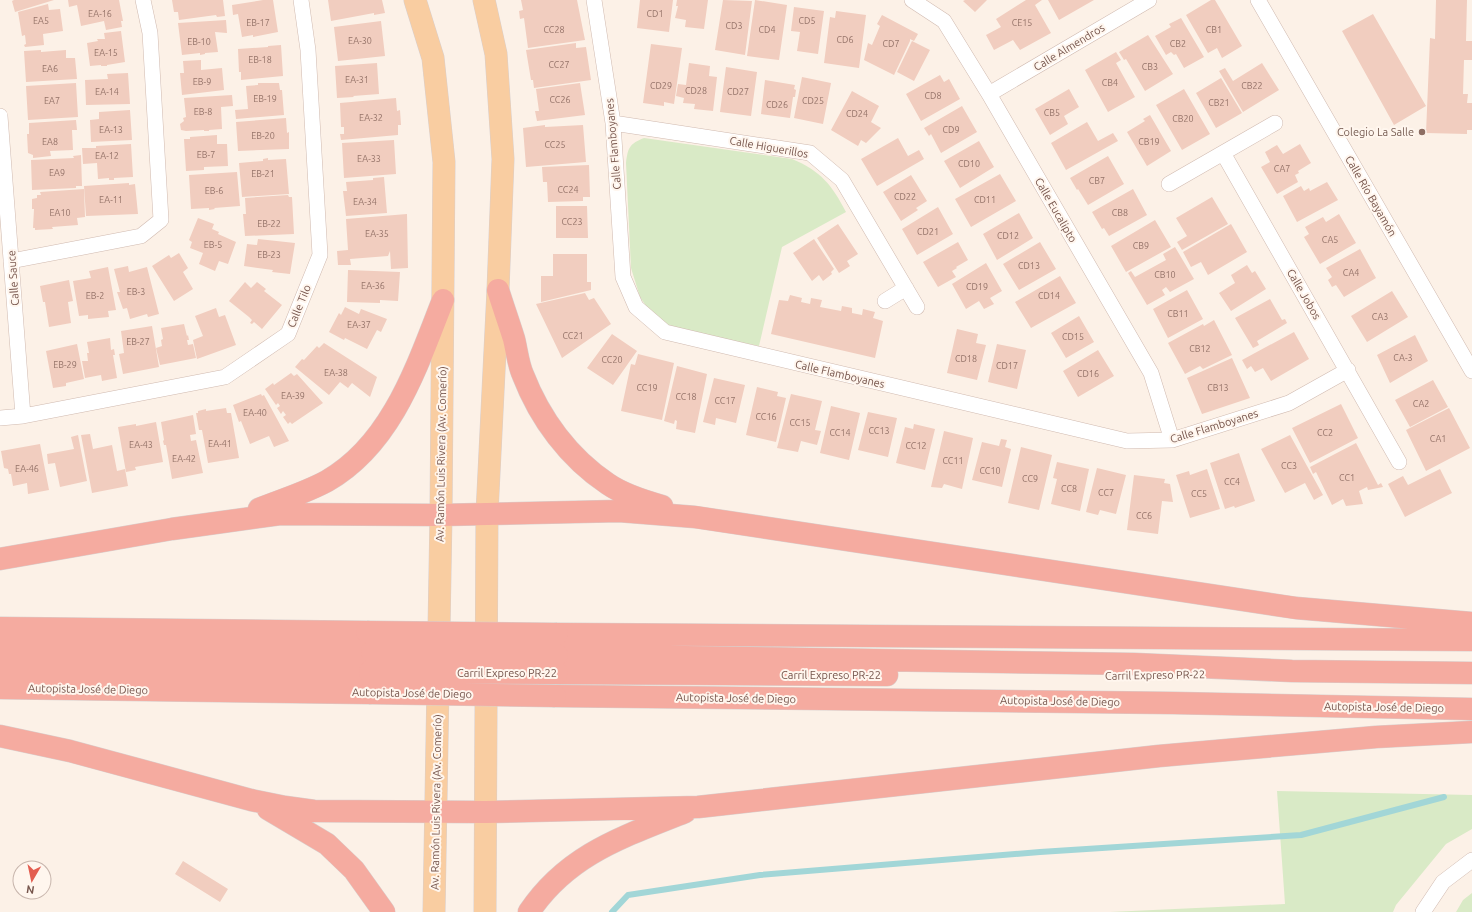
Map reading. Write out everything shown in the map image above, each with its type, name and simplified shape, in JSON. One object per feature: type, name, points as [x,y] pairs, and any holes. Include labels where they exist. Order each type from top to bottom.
[{"type":"highway","points":[[498,290],[522,374],[540,410],[559,440],[580,462],[609,485],[636,498],[695,517]]},
{"type":"highway","points":[[224,522],[296,495],[327,481],[355,460],[367,448],[389,420],[408,384],[443,300]]},
{"type":"highway","points":[[0,559],[164,530],[280,514],[441,515],[619,511],[695,517],[1296,608],[1472,623]]},
{"type":"highway","name":"Autopista José de Diego","points":[[0,628],[369,662],[555,696],[1173,702],[1472,709]]},
{"type":"highway","name":"Autopista José de Diego","points":[[0,688],[369,662],[557,654],[1472,640]]},
{"type":"highway","points":[[0,647],[369,662]]},
{"type":"highway","name":"Carril Expreso PR-22","points":[[369,662],[557,654],[1130,677],[1292,671],[1472,673]]},
{"type":"highway","points":[[0,667],[369,662]]},
{"type":"highway","points":[[0,736],[70,751],[251,800],[285,807],[314,811],[486,812],[698,807],[1159,756],[1376,737],[1472,732]]},
{"type":"highway","points":[[251,800],[327,844],[354,870],[384,912]]},
{"type":"highway","points":[[529,912],[536,901],[558,878],[586,856],[612,841],[698,807]]},
{"type":"main road","name":"Av. Ramón Luis Rivera (Av. Comerío)","points":[[415,0],[433,58],[444,162],[441,515],[434,912]]},
{"type":"main road","points":[[484,0],[496,54],[503,159],[487,513],[485,912]]},
{"type":"street","points":[[11,261],[141,236],[161,220],[150,33],[143,0]]},
{"type":"street","name":"Calle Tilo","points":[[0,418],[23,416],[225,377],[288,334],[320,255],[308,50],[301,0]]},
{"type":"street","name":"Calle Flamboyanes","points":[[594,0],[613,123],[623,277],[636,307],[665,332],[1127,441],[1172,440],[1289,403],[1348,370]]},
{"type":"street","name":"Calle Eucalipto","points":[[912,0],[944,21],[989,94],[1151,373],[1172,440]]},
{"type":"street","name":"Calle Río Bayamón","points":[[1258,0],[1472,371]]},
{"type":"street","name":"Calle Almendros","points":[[989,94],[1139,2]]},
{"type":"street","name":"Calle Sauce","points":[[0,116],[23,416]]},
{"type":"street","name":"Calle Higuerillos","points":[[613,123],[810,152],[842,180],[917,307]]},
{"type":"street","points":[[1169,184],[1275,123]]},
{"type":"street","name":"Calle Jobos","points":[[1223,153],[1348,370],[1399,462]]},
{"type":"street","points":[[885,301],[906,288]]},
{"type":"street","points":[[1423,912],[1443,882],[1472,860]]},
{"type":"green space","points":[[644,138],[792,159],[811,169],[825,180],[841,202],[846,212],[782,247],[759,346],[668,328],[654,318],[640,297],[631,268],[626,163],[630,147],[635,142]]},
{"type":"green space","points":[[1277,791],[1472,795],[1472,829],[1446,844],[1396,905],[1393,912],[1110,912],[1285,904]]},
{"type":"green space","points":[[1472,893],[1472,912],[1456,912],[1463,900]]},
{"type":"building","points":[[54,0],[15,12],[12,1]]},
{"type":"building","points":[[68,0],[119,0],[123,21],[121,21],[122,27],[106,30],[104,21],[81,26],[77,5],[69,7]]},
{"type":"building","points":[[172,0],[223,0],[225,16],[217,17],[216,15],[179,20],[178,12],[174,12]]},
{"type":"building","points":[[263,0],[273,0],[278,32],[253,37],[253,35],[242,37],[238,14],[233,15],[232,5]]},
{"type":"building","points":[[328,0],[382,0],[385,13],[374,15],[374,13],[331,21]]},
{"type":"building","points":[[521,0],[577,0],[585,40],[528,48],[524,18],[520,19],[519,11],[523,10]]},
{"type":"building","points":[[640,0],[673,0],[669,32],[637,28]]},
{"type":"building","points":[[677,0],[708,0],[704,29],[685,27],[686,20],[675,18],[678,6],[676,6]]},
{"type":"building","points":[[723,0],[752,1],[745,55],[715,50]]},
{"type":"building","points":[[755,0],[787,5],[779,60],[747,56]]},
{"type":"building","points":[[987,0],[975,12],[963,1]]},
{"type":"building","points":[[1026,0],[1042,0],[1035,5],[1051,33],[1020,50],[1013,40],[994,50],[986,35],[1001,27],[996,19]]},
{"type":"building","points":[[1048,0],[1094,0],[1059,20]]},
{"type":"building","points":[[1211,0],[1215,0],[1242,46],[1222,58],[1217,48],[1208,53],[1186,15]]},
{"type":"building","points":[[1436,0],[1467,0],[1466,41],[1472,41],[1472,60],[1464,60],[1463,94],[1468,94],[1467,103],[1472,103],[1472,130],[1467,130],[1467,134],[1426,133],[1430,38],[1435,39]]},
{"type":"building","points":[[48,4],[49,10],[60,9],[63,31],[43,34],[44,45],[25,47],[25,35],[22,36],[18,12]]},
{"type":"building","points":[[794,7],[824,11],[818,54],[797,51],[800,32],[791,31]]},
{"type":"building","points":[[836,11],[866,15],[859,68],[824,63],[830,17],[835,18]]},
{"type":"building","points":[[1373,14],[1426,106],[1394,125],[1342,31]]},
{"type":"building","points":[[882,15],[918,34],[914,41],[910,39],[894,75],[864,60],[868,43],[872,45],[880,26],[877,24]]},
{"type":"building","points":[[1181,18],[1204,57],[1184,68],[1176,54],[1174,55],[1171,52],[1166,55],[1155,36],[1171,27],[1169,24]]},
{"type":"building","points":[[226,20],[227,33],[215,32],[218,52],[200,55],[200,53],[182,55],[178,23]]},
{"type":"building","points":[[381,21],[385,56],[338,61],[334,27]]},
{"type":"building","points":[[121,31],[125,62],[107,66],[90,66],[87,43],[98,41],[97,39],[105,39],[104,33]]},
{"type":"building","points":[[1148,35],[1173,74],[1145,91],[1126,59],[1124,60],[1119,52]]},
{"type":"building","points":[[912,41],[930,50],[914,81],[897,72]]},
{"type":"building","points":[[576,43],[576,48],[586,47],[591,80],[534,88],[533,80],[531,80],[526,50]]},
{"type":"building","points":[[651,44],[682,48],[674,104],[664,102],[664,106],[643,103]]},
{"type":"building","points":[[281,45],[283,76],[241,80],[241,72],[239,72],[238,49]]},
{"type":"building","points":[[41,50],[41,52],[66,50],[66,58],[75,58],[77,79],[26,82],[24,51]]},
{"type":"building","points":[[1116,52],[1121,60],[1116,63],[1135,97],[1108,112],[1085,70]]},
{"type":"building","points":[[201,60],[201,70],[222,68],[224,90],[182,95],[180,73],[184,73],[183,61]]},
{"type":"building","points":[[377,63],[379,94],[337,98],[335,66]]},
{"type":"building","points":[[689,63],[710,66],[709,76],[717,77],[713,111],[694,109],[695,104],[683,103],[684,98],[676,96],[678,84],[686,85]]},
{"type":"building","points":[[1262,63],[1279,90],[1243,112],[1219,71],[1225,68],[1233,81]]},
{"type":"building","points":[[726,67],[757,72],[751,116],[720,112]]},
{"type":"building","points":[[128,73],[130,104],[86,105],[85,80],[108,79],[107,74]]},
{"type":"building","points":[[940,75],[944,82],[949,79],[960,99],[921,121],[906,94]]},
{"type":"building","points":[[802,77],[831,83],[823,124],[794,118]]},
{"type":"building","points":[[1221,78],[1242,113],[1216,128],[1196,93]]},
{"type":"building","points":[[765,80],[795,85],[795,97],[793,97],[790,118],[761,114]]},
{"type":"building","points":[[76,83],[78,117],[28,120],[26,86]]},
{"type":"building","points":[[258,83],[279,83],[280,90],[282,90],[284,115],[236,119],[235,110],[248,109],[246,86],[258,85]]},
{"type":"building","points":[[580,83],[585,115],[537,121],[535,111],[539,111],[536,89]]},
{"type":"building","points":[[1069,89],[1079,107],[1064,116],[1068,124],[1050,135],[1035,109]]},
{"type":"building","points":[[1184,89],[1210,134],[1182,150],[1156,105]]},
{"type":"building","points":[[852,91],[879,106],[871,122],[881,128],[866,143],[861,140],[858,146],[831,130]]},
{"type":"building","points":[[232,95],[233,106],[221,107],[222,129],[209,131],[181,130],[180,124],[184,121],[183,118],[186,117],[184,98]]},
{"type":"building","points":[[396,98],[397,111],[400,110],[401,125],[398,125],[398,135],[341,140],[340,134],[344,134],[344,127],[341,127],[340,103]]},
{"type":"building","points":[[962,106],[977,132],[941,153],[931,134],[929,136],[924,128]]},
{"type":"building","points":[[130,110],[132,140],[91,142],[90,120],[99,119],[99,112]]},
{"type":"building","points":[[1150,115],[1171,151],[1147,166],[1127,132],[1145,121],[1143,119]]},
{"type":"building","points":[[286,118],[287,133],[289,132],[289,149],[238,151],[236,122]]},
{"type":"building","points":[[76,120],[77,130],[72,130],[73,150],[50,151],[51,156],[33,158],[33,155],[28,153],[27,134],[29,134],[29,123]]},
{"type":"building","points":[[1087,122],[1098,141],[1113,133],[1118,141],[1066,170],[1051,143]]},
{"type":"building","points":[[545,125],[545,127],[583,125],[586,162],[526,167],[523,128]]},
{"type":"building","points":[[217,135],[217,144],[227,144],[228,166],[204,167],[204,170],[186,171],[184,139],[190,139],[190,137]]},
{"type":"building","points":[[898,138],[908,156],[919,150],[924,159],[877,186],[861,159]]},
{"type":"building","points":[[394,140],[396,174],[344,178],[342,143]]},
{"type":"building","points":[[979,141],[994,167],[960,188],[944,161]]},
{"type":"building","points":[[131,144],[133,177],[114,178],[114,180],[109,180],[109,178],[98,179],[97,163],[83,164],[82,148]]},
{"type":"building","points":[[1300,144],[1311,163],[1298,171],[1299,173],[1295,175],[1298,182],[1277,194],[1261,167],[1270,162],[1265,152],[1277,145],[1283,154]]},
{"type":"building","points":[[81,155],[82,186],[76,186],[76,188],[32,190],[31,160],[74,158],[73,156]]},
{"type":"building","points":[[1108,156],[1124,184],[1088,205],[1070,178]]},
{"type":"building","points":[[268,158],[268,160],[286,159],[289,194],[242,197],[239,163],[263,161],[263,159]]},
{"type":"building","points":[[589,165],[590,197],[583,197],[583,201],[548,202],[547,182],[543,182],[542,167]]},
{"type":"building","points":[[237,172],[240,206],[214,208],[215,209],[209,210],[209,208],[191,209],[189,175]]},
{"type":"building","points":[[1000,174],[1016,201],[971,227],[955,199]]},
{"type":"building","points":[[911,175],[927,201],[916,208],[918,210],[901,221],[883,192]]},
{"type":"building","points":[[384,177],[387,213],[346,216],[343,191],[347,191],[346,182],[373,180],[373,178]]},
{"type":"building","points":[[1327,182],[1338,200],[1297,222],[1283,196],[1301,186],[1304,191],[1309,188],[1310,191]]},
{"type":"building","points":[[129,183],[129,185],[135,184],[138,214],[86,216],[84,186]]},
{"type":"building","points":[[84,189],[85,217],[77,218],[78,225],[52,227],[53,229],[35,230],[35,228],[33,228],[34,209],[32,209],[32,199],[37,198],[37,195],[41,195],[40,192]]},
{"type":"building","points":[[1133,189],[1147,215],[1109,236],[1104,228],[1102,229],[1092,212]]},
{"type":"building","points":[[288,195],[289,197],[292,197],[294,234],[245,236],[243,214],[246,214],[245,198]]},
{"type":"building","points":[[1212,197],[1228,224],[1182,250],[1177,242],[1187,236],[1176,218]]},
{"type":"building","points":[[556,206],[587,206],[588,238],[556,238]]},
{"type":"building","points":[[938,207],[953,234],[917,255],[902,229]]},
{"type":"building","points":[[1019,213],[1033,238],[997,260],[983,234]]},
{"type":"building","points":[[407,214],[408,268],[391,269],[390,251],[388,256],[350,259],[351,265],[338,265],[337,251],[348,250],[346,219]]},
{"type":"building","points":[[1339,214],[1356,243],[1320,264],[1304,237],[1309,234],[1305,227],[1323,217],[1326,222]]},
{"type":"building","points":[[198,218],[214,224],[212,229],[219,232],[218,234],[236,242],[228,264],[219,261],[215,271],[199,264],[203,253],[190,248],[192,242],[189,240]]},
{"type":"building","points":[[1155,220],[1171,247],[1126,272],[1111,246]]},
{"type":"building","points":[[838,224],[858,254],[847,261],[850,266],[839,273],[817,238]]},
{"type":"building","points":[[1231,224],[1247,252],[1208,275],[1201,262],[1191,267],[1183,252]]},
{"type":"building","points":[[258,239],[295,243],[290,274],[244,266],[247,244],[257,245]]},
{"type":"building","points":[[814,239],[834,269],[831,272],[832,274],[823,281],[819,275],[812,281],[793,253]]},
{"type":"building","points":[[958,242],[968,260],[952,271],[956,277],[938,287],[923,262]]},
{"type":"building","points":[[1040,242],[1056,269],[1019,290],[1003,264]]},
{"type":"building","points":[[1175,247],[1194,279],[1170,292],[1166,287],[1162,290],[1165,295],[1147,305],[1128,273],[1131,271],[1135,277],[1166,260],[1163,254]]},
{"type":"building","points":[[1360,249],[1376,278],[1344,297],[1336,285],[1332,287],[1328,280],[1332,277],[1326,268]]},
{"type":"building","points":[[179,253],[188,268],[183,272],[193,289],[174,301],[152,266],[169,255],[171,258]]},
{"type":"building","points":[[553,254],[587,254],[587,282],[591,282],[591,290],[541,302],[541,276],[553,276]]},
{"type":"building","points":[[986,263],[1002,291],[990,298],[994,304],[984,309],[979,301],[966,309],[952,284]]},
{"type":"building","points":[[1247,265],[1252,273],[1255,271],[1266,289],[1231,311],[1219,293],[1235,283],[1231,275]]},
{"type":"building","points":[[128,266],[129,272],[147,267],[159,314],[148,317],[147,314],[130,319],[127,308],[123,309],[117,292],[120,292],[114,269]]},
{"type":"building","points":[[108,267],[116,310],[108,311],[109,317],[88,319],[88,315],[79,316],[73,281],[91,278],[89,271]]},
{"type":"building","points":[[348,270],[400,272],[398,301],[380,300],[380,303],[347,302]]},
{"type":"building","points":[[1060,276],[1076,303],[1031,328],[1015,302]]},
{"type":"building","points":[[69,280],[73,301],[68,302],[71,323],[49,327],[45,302],[43,302],[40,286]]},
{"type":"building","points":[[245,282],[251,288],[257,282],[266,289],[264,291],[282,305],[262,329],[254,322],[252,324],[250,323],[252,320],[229,301]]},
{"type":"building","points":[[1187,290],[1203,319],[1168,338],[1153,309]]},
{"type":"building","points":[[1392,291],[1408,317],[1367,342],[1351,316]]},
{"type":"building","points":[[585,293],[589,300],[594,298],[611,324],[562,358],[536,304]]},
{"type":"building","points":[[790,295],[802,298],[801,302],[810,304],[811,298],[822,300],[820,307],[841,311],[842,306],[852,308],[852,313],[862,315],[863,309],[875,312],[873,318],[883,321],[875,358],[771,334],[779,300],[788,301]]},
{"type":"building","points":[[1270,299],[1282,320],[1285,319],[1287,323],[1257,341],[1259,345],[1253,348],[1235,318]]},
{"type":"building","points":[[345,307],[359,314],[361,309],[387,319],[381,332],[377,330],[367,349],[329,332],[339,313],[341,315]]},
{"type":"building","points":[[216,308],[219,317],[225,315],[236,345],[197,359],[193,340],[203,336],[195,316]]},
{"type":"building","points":[[1079,316],[1094,342],[1066,358],[1051,333]]},
{"type":"building","points":[[1214,320],[1232,355],[1203,369],[1200,366],[1185,374],[1168,343],[1203,324],[1204,326]]},
{"type":"building","points":[[184,324],[189,340],[187,340],[188,345],[193,344],[196,358],[160,365],[156,348],[162,346],[161,340],[163,339],[161,328]]},
{"type":"building","points":[[152,326],[159,367],[123,374],[119,354],[124,353],[121,331]]},
{"type":"building","points":[[957,329],[978,334],[976,343],[986,345],[977,380],[947,373]]},
{"type":"building","points":[[1294,332],[1309,359],[1271,381],[1263,368],[1255,372],[1251,366],[1247,369],[1242,360]]},
{"type":"building","points":[[612,334],[637,351],[613,385],[587,368]]},
{"type":"building","points":[[1415,335],[1428,361],[1390,383],[1377,355]]},
{"type":"building","points":[[110,338],[111,350],[114,349],[115,355],[113,355],[117,378],[102,381],[101,375],[85,378],[82,361],[88,361],[87,353],[89,353],[87,342]]},
{"type":"building","points":[[324,343],[377,377],[370,397],[352,383],[348,388],[340,382],[329,395],[295,367],[317,346],[319,348]]},
{"type":"building","points":[[77,344],[84,379],[66,383],[66,386],[53,388],[46,351]]},
{"type":"building","points":[[997,344],[1026,350],[1017,389],[988,382]]},
{"type":"building","points":[[1098,350],[1114,376],[1078,397],[1063,371]]},
{"type":"building","points":[[638,354],[674,363],[662,420],[621,411],[631,364],[635,365]]},
{"type":"building","points":[[1232,358],[1250,398],[1202,414],[1187,378]]},
{"type":"building","points":[[677,366],[707,374],[695,433],[676,429],[677,421],[675,420],[674,424],[664,421]]},
{"type":"building","points":[[291,373],[294,376],[297,374],[323,403],[292,424],[290,422],[288,424],[283,417],[286,415],[283,411],[281,414],[277,408],[280,406],[278,403],[276,405],[265,389],[273,383],[274,385]]},
{"type":"building","points":[[714,378],[745,385],[736,423],[716,418],[715,425],[703,422]]},
{"type":"building","points":[[1433,380],[1448,407],[1410,427],[1395,400]]},
{"type":"building","points":[[757,387],[778,392],[777,396],[786,398],[776,442],[746,435]]},
{"type":"building","points":[[261,394],[262,396],[264,395],[289,441],[274,447],[269,436],[250,444],[241,421],[239,422],[233,405]]},
{"type":"building","points":[[791,394],[822,401],[815,430],[821,431],[817,445],[801,441],[798,452],[777,448]]},
{"type":"building","points":[[1341,404],[1358,438],[1310,463],[1292,428]]},
{"type":"building","points":[[831,406],[860,413],[849,460],[820,453]]},
{"type":"building","points":[[226,408],[227,413],[231,413],[239,458],[208,463],[202,430],[199,430],[196,413],[206,409],[206,411]]},
{"type":"building","points":[[1449,408],[1470,448],[1426,471],[1406,430]]},
{"type":"building","points":[[868,412],[897,418],[888,457],[858,450]]},
{"type":"building","points":[[193,415],[196,434],[190,435],[191,441],[196,440],[203,473],[172,479],[166,445],[164,445],[163,441],[161,422]]},
{"type":"building","points":[[156,422],[163,462],[135,467],[136,470],[126,472],[118,427],[136,424],[136,426]]},
{"type":"building","points":[[914,424],[935,429],[925,470],[896,463],[905,427],[913,429]]},
{"type":"building","points":[[944,431],[973,438],[962,489],[944,484],[942,488],[931,487]]},
{"type":"building","points":[[90,434],[93,449],[112,445],[117,471],[125,469],[128,486],[92,493],[81,435]]},
{"type":"building","points":[[78,435],[87,481],[60,487],[55,463],[48,464],[47,454],[74,449],[71,437]]},
{"type":"building","points":[[1290,435],[1323,495],[1314,500],[1305,483],[1285,493],[1261,449]]},
{"type":"building","points":[[1001,439],[1007,440],[1005,447],[1011,449],[1002,487],[972,480],[982,442],[999,446]]},
{"type":"building","points":[[1356,443],[1378,485],[1381,483],[1383,487],[1368,490],[1367,487],[1359,491],[1363,504],[1346,506],[1343,499],[1332,505],[1316,472],[1313,474],[1310,467]]},
{"type":"building","points":[[40,444],[49,490],[28,494],[27,483],[13,486],[11,474],[9,474],[8,469],[4,468],[1,451]]},
{"type":"building","points":[[1021,447],[1052,455],[1039,510],[1008,503]]},
{"type":"building","points":[[1239,453],[1255,501],[1235,508],[1234,506],[1225,509],[1210,463]]},
{"type":"building","points":[[1057,462],[1089,469],[1080,511],[1051,504],[1057,479],[1053,478]]},
{"type":"building","points":[[1097,468],[1126,475],[1116,514],[1100,510],[1098,515],[1086,512]]},
{"type":"building","points":[[1207,469],[1220,509],[1190,518],[1176,475],[1189,471],[1190,475]]},
{"type":"building","points":[[1440,469],[1452,493],[1405,517],[1388,484],[1403,476],[1408,485]]},
{"type":"building","points":[[1134,475],[1165,479],[1164,483],[1170,484],[1173,502],[1162,501],[1158,534],[1127,530]]},
{"type":"building","points":[[183,861],[228,889],[220,902],[175,874]]},
{"type":"waterway","points":[[612,912],[628,895],[760,875],[1040,852],[1301,835],[1444,797]]},
{"type":"place","name":"Colegio La Salle","points":[[1422,132]]}]
